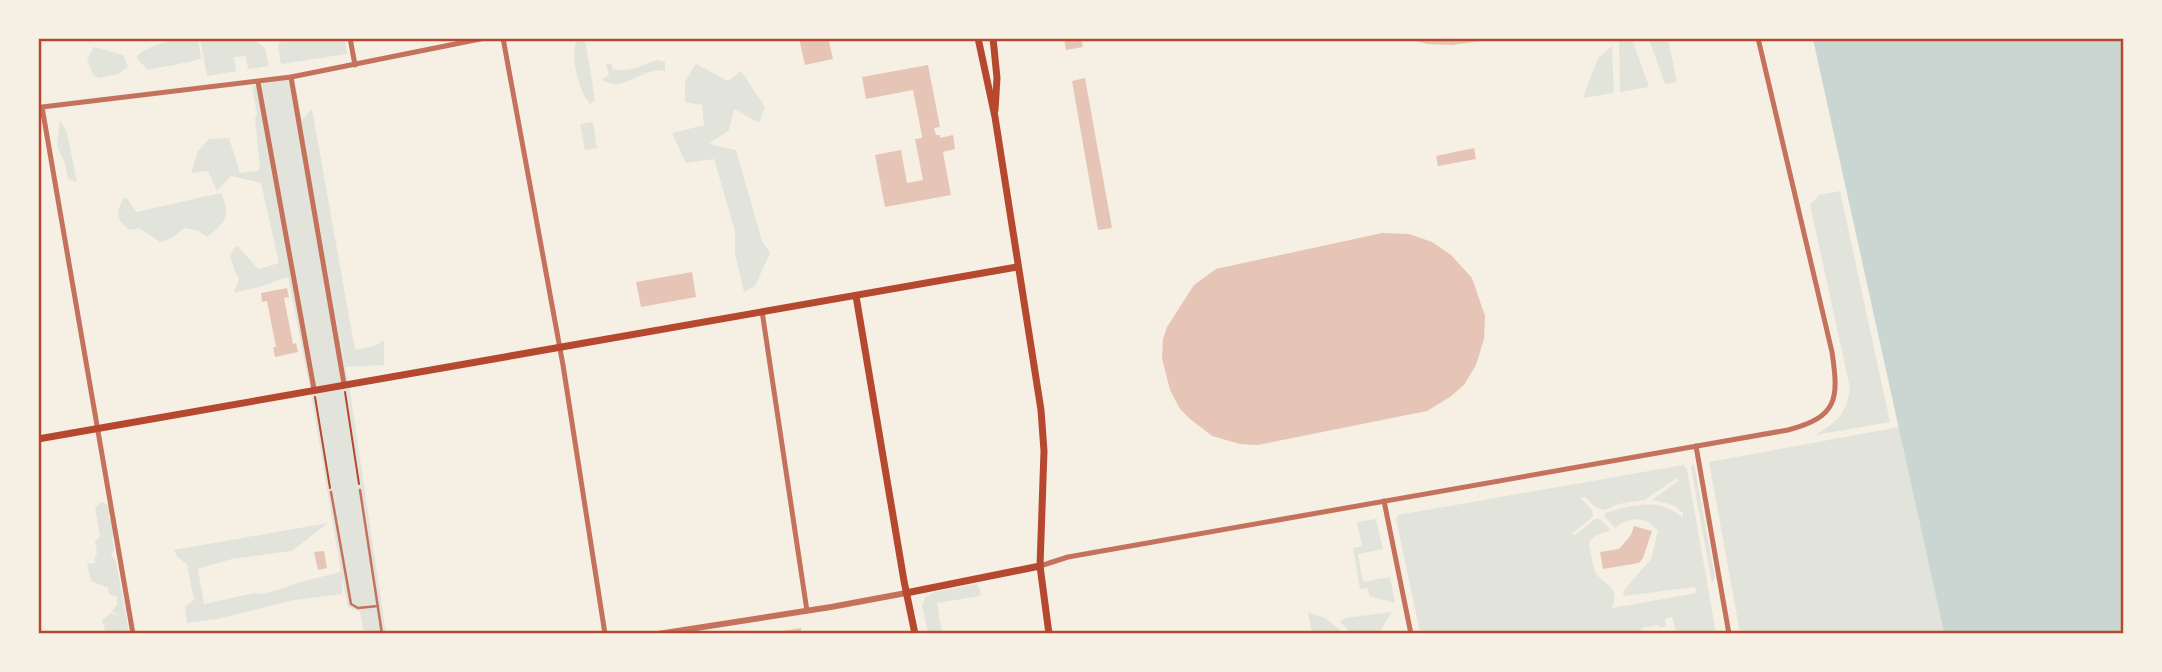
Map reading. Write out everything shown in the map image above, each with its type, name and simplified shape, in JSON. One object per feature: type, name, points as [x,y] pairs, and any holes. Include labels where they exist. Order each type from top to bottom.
[{"type":"main road","points":[[978,38],[995,117],[1039,397],[1044,451],[1041,566],[1049,634]]},
{"type":"main road","points":[[993,38],[997,78],[995,117]]},
{"type":"main road","points":[[38,439],[1017,267]]},
{"type":"main road","points":[[856,296],[915,634]]},
{"type":"main road","points":[[906,593],[1041,566]]},
{"type":"street","points":[[350,38],[355,65]]},
{"type":"street","points":[[133,634],[42,107],[291,77],[485,38]]},
{"type":"street","points":[[503,38],[559,346],[605,634]]},
{"type":"street","points":[[1041,566],[1068,557],[1788,430],[1821,418],[1835,397],[1837,380],[1758,38]]},
{"type":"street","points":[[291,77],[344,384]]},
{"type":"street","points":[[258,82],[313,389]]},
{"type":"street","points":[[762,311],[807,611]]},
{"type":"street","points":[[1696,446],[1729,634]]},
{"type":"street","points":[[1384,501],[1411,634]]},
{"type":"street","points":[[658,634],[906,593]]},
{"type":"lane","points":[[360,490],[382,634]]},
{"type":"lane","points":[[331,492],[351,604],[358,608],[378,606]]},
{"type":"path","points":[[344,384],[360,490]]},
{"type":"path","points":[[313,389],[331,492]]},
{"type":"shaded area","points":[[198,38],[201,58],[197,60],[148,70],[137,56],[166,42]]},
{"type":"shaded area","points":[[577,38],[585,39],[595,100],[590,104],[582,91],[576,72],[574,54]]},
{"type":"shaded area","points":[[1619,38],[1632,39],[1649,87],[1620,92]]},
{"type":"shaded area","points":[[200,39],[253,39],[265,48],[269,66],[248,69],[246,56],[234,57],[236,71],[207,76]]},
{"type":"shaded area","points":[[284,39],[345,39],[347,54],[281,64],[278,45]]},
{"type":"shaded area","points":[[1649,39],[1668,39],[1677,82],[1665,84]]},
{"type":"shaded area","points":[[1813,39],[2123,39],[2123,633],[1944,633]]},
{"type":"shaded area","points":[[1612,46],[1614,93],[1583,98],[1598,58]]},
{"type":"shaded area","points":[[94,47],[123,55],[128,66],[119,74],[98,78],[93,74],[87,60]]},
{"type":"shaded area","points":[[657,60],[665,62],[665,71],[649,72],[618,84],[602,80],[609,75],[606,65],[611,63],[613,69],[625,70]]},
{"type":"shaded area","points":[[696,64],[728,81],[741,71],[765,107],[759,123],[734,109],[729,130],[709,144],[736,150],[762,241],[770,253],[755,286],[744,292],[735,254],[735,231],[714,159],[686,163],[672,133],[704,125],[702,105],[685,102],[685,81]]},
{"type":"shaded area","points":[[294,78],[302,120],[312,109],[355,350],[375,346],[384,340],[384,365],[346,367],[326,262],[350,391],[386,633],[364,633],[360,612],[348,607],[342,578],[342,594],[294,600],[217,619],[187,623],[185,606],[194,600],[187,564],[178,558],[174,550],[328,523],[292,551],[232,559],[198,569],[204,604],[254,593],[264,594],[341,572],[288,277],[234,293],[239,278],[230,256],[234,248],[238,246],[258,269],[279,263],[261,183],[231,176],[217,191],[208,171],[191,173],[198,151],[209,139],[229,138],[240,173],[257,171],[260,168],[255,119],[257,114],[252,86]]},
{"type":"shaded area","points":[[60,120],[67,133],[77,182],[68,179],[65,163],[57,146]]},
{"type":"shaded area","points":[[593,122],[597,148],[585,150],[580,124]]},
{"type":"shaded area","points":[[1840,191],[1890,422],[1815,435],[1839,417],[1846,405],[1850,388],[1810,205],[1819,195]]},
{"type":"shaded area","points":[[221,193],[226,207],[225,218],[207,237],[199,231],[185,228],[170,239],[160,242],[139,228],[130,230],[118,216],[124,198],[128,199],[136,212]]},
{"type":"shaded area","points":[[1899,427],[1944,633],[1740,633],[1709,462]]},
{"type":"shaded area","points":[[1694,464],[1715,577],[1712,583],[1691,468]]},
{"type":"shaded area","points":[[1683,465],[1687,469],[1716,633],[1676,633],[1672,617],[1665,619],[1666,626],[1642,628],[1633,633],[1420,633],[1396,519],[1398,515]],"holes":[[[1677,478],[1678,481],[1652,500],[1673,505],[1683,513],[1683,518],[1674,511],[1656,505],[1626,507],[1605,513],[1605,517],[1615,528],[1626,521],[1638,519],[1658,531],[1651,559],[1623,592],[1624,596],[1695,587],[1696,593],[1612,608],[1614,593],[1597,575],[1589,545],[1595,536],[1611,530],[1600,519],[1595,519],[1574,536],[1573,533],[1593,517],[1592,510],[1581,498],[1585,497],[1595,507],[1604,510],[1619,504],[1644,500]]]},
{"type":"shaded area","points":[[101,502],[109,505],[111,512],[108,517],[112,520],[115,533],[111,555],[116,561],[129,633],[106,633],[102,620],[111,613],[120,617],[112,611],[117,605],[117,597],[109,594],[108,588],[91,581],[87,564],[96,563],[95,542],[100,536],[95,508]]},
{"type":"shaded area","points":[[1376,519],[1383,549],[1358,554],[1363,582],[1390,577],[1395,603],[1369,596],[1368,588],[1360,589],[1353,548],[1362,546],[1357,522]]},
{"type":"shaded area","points":[[977,584],[980,596],[937,603],[942,633],[928,633],[922,606],[925,597],[935,592]]},
{"type":"shaded area","points":[[1308,612],[1325,618],[1344,633],[1312,633]]},
{"type":"shaded area","points":[[1392,612],[1379,633],[1352,633],[1340,622],[1345,618]]},
{"type":"building","points":[[799,38],[828,38],[833,59],[805,65]]},
{"type":"building","points":[[1064,38],[1081,38],[1083,47],[1066,50]]},
{"type":"building","points":[[1403,38],[1488,40],[1452,45],[1428,44]]},
{"type":"building","points":[[928,65],[940,127],[934,128],[936,135],[940,135],[940,138],[953,135],[955,149],[943,152],[951,195],[885,207],[875,155],[901,150],[907,183],[923,180],[915,139],[922,136],[913,90],[866,99],[862,77]]},
{"type":"building","points":[[1085,78],[1112,228],[1098,230],[1072,81]]},
{"type":"building","points":[[1474,148],[1476,159],[1438,166],[1436,156]]},
{"type":"building","points":[[1382,233],[1409,234],[1432,242],[1451,255],[1472,278],[1485,316],[1484,339],[1476,365],[1464,385],[1427,411],[1258,445],[1240,444],[1212,436],[1180,409],[1170,390],[1162,358],[1163,339],[1167,327],[1194,285],[1216,269]]},
{"type":"building","points":[[692,272],[696,297],[641,307],[636,282]]},
{"type":"building","points":[[287,288],[289,297],[284,298],[293,344],[296,343],[298,352],[275,357],[273,347],[276,347],[267,301],[262,302],[261,293]]},
{"type":"building","points":[[1634,526],[1652,531],[1643,558],[1639,563],[1603,569],[1600,552],[1619,549],[1631,535]]},
{"type":"building","points":[[324,551],[327,568],[318,570],[314,552]]},
{"type":"building","points":[[801,628],[801,634],[777,634],[777,632]]}]
